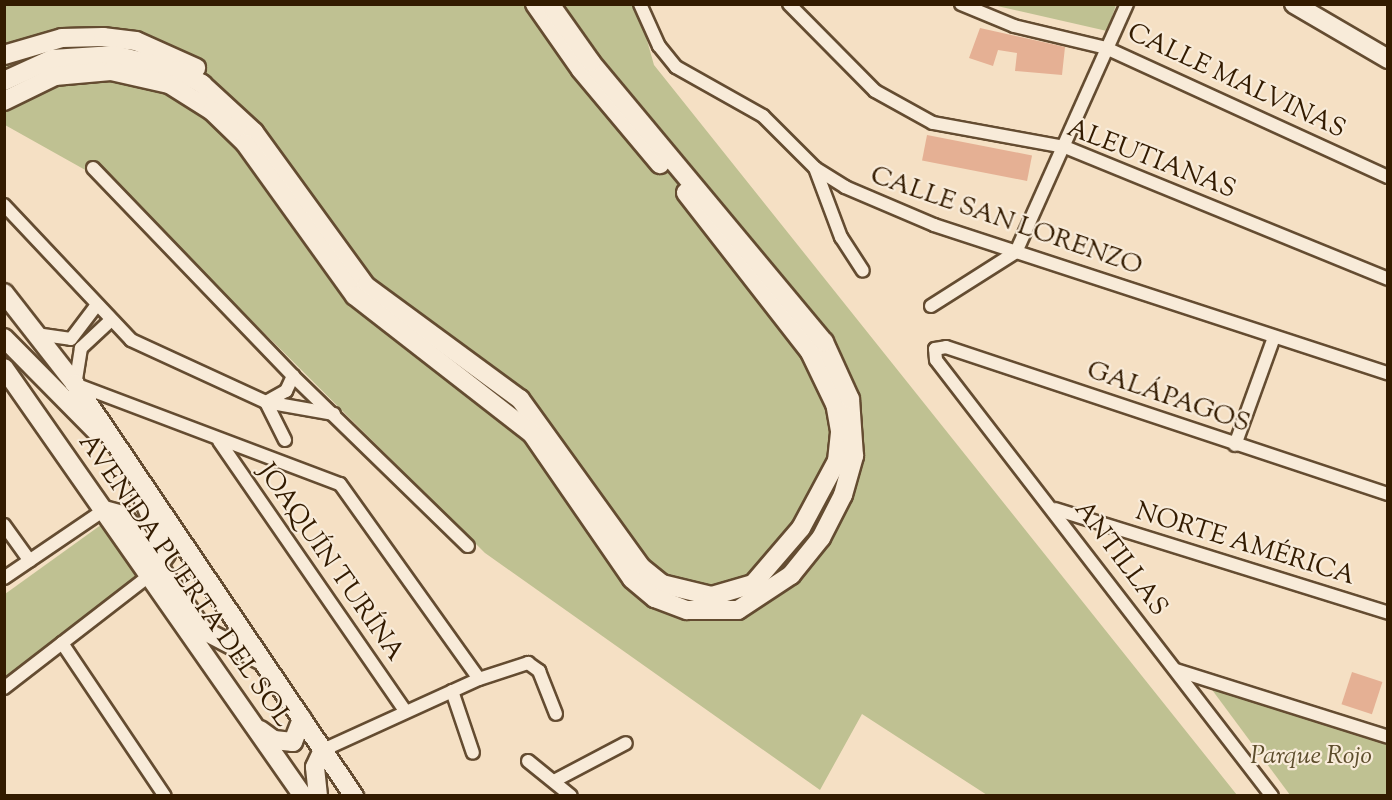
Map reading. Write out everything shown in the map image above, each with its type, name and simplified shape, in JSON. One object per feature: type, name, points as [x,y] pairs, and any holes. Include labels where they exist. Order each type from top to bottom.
[{"type":"main road","points":[[4,81],[52,59],[81,54],[146,60],[202,84],[254,132],[366,286],[520,399],[641,567],[662,584],[689,593],[731,594],[753,584],[824,494],[837,461],[835,404],[810,352],[702,210],[581,70],[535,4]]},
{"type":"main road","points":[[4,101],[26,88],[55,76],[111,71],[170,84],[212,111],[244,143],[355,296],[503,406],[531,434],[632,579],[655,598],[687,610],[738,610],[790,575],[821,538],[843,495],[854,456],[850,399],[824,342],[591,62],[550,4]]},
{"type":"main road","points":[[1294,4],[1388,59]]},
{"type":"main road","points":[[4,55],[62,38],[136,41],[199,70],[244,108],[254,132]]},
{"type":"main road","points":[[4,113],[26,88]]},
{"type":"main road","name":"AVENIDA PUERTA DEL SOL","points":[[4,293],[75,384],[107,435],[354,795]]},
{"type":"main road","points":[[4,338],[99,434],[107,435]]},
{"type":"main road","name":"AVENIDA PUERTA DEL SOL","points":[[4,368],[104,510]]},
{"type":"main road","points":[[4,386],[23,397]]},
{"type":"main road","points":[[141,485],[148,517],[165,549],[154,572]]},
{"type":"main road","points":[[104,510],[123,515],[154,572],[196,623],[231,646],[264,662]]},
{"type":"main road","name":"AVENIDA PUERTA DEL SOL","points":[[154,572],[215,670],[303,795]]},
{"type":"main road","points":[[215,670],[220,654],[231,646]]},
{"type":"main road","points":[[254,726],[274,740],[293,742],[302,719]]},
{"type":"main road","points":[[318,795],[315,767],[323,750]]},
{"type":"street","name":"CALLE SAN LORENZO","points":[[640,4],[659,46],[676,67],[764,116],[815,168],[885,207],[1388,373]]},
{"type":"street","name":"ALEUTIANAS","points":[[789,4],[846,65],[900,108],[933,123],[1065,147],[1388,279]]},
{"type":"street","name":"CALLE MALVINAS","points":[[961,4],[1014,26],[1106,48],[1388,177]]},
{"type":"street","points":[[931,306],[1016,252],[1065,147],[1127,4]]},
{"type":"street","points":[[93,168],[293,376],[335,414],[468,546]]},
{"type":"street","points":[[815,168],[841,237],[863,271]]},
{"type":"street","points":[[4,205],[110,321],[164,358],[266,402],[335,414]]},
{"type":"street","points":[[71,339],[96,306]]},
{"type":"street","points":[[110,321],[81,348],[75,384],[219,441],[340,484],[479,679]]},
{"type":"street","points":[[35,334],[71,339],[81,348]]},
{"type":"street","points":[[1235,445],[1274,337]]},
{"type":"street","name":"GALÁPAGOS","points":[[935,349],[946,347],[1388,494]]},
{"type":"street","name":"ANTILLAS","points":[[935,349],[936,360],[1055,509],[1272,795]]},
{"type":"street","points":[[266,402],[286,391],[293,376]]},
{"type":"street","points":[[266,402],[285,440]]},
{"type":"street","name":"JOAQUÍN TURÍNA","points":[[219,441],[405,711]]},
{"type":"street","name":"NORTE AMÉRICA","points":[[1055,509],[1388,613]]},
{"type":"street","points":[[4,578],[104,510]]},
{"type":"street","points":[[4,525],[30,561]]},
{"type":"street","points":[[4,688],[154,572]]},
{"type":"street","points":[[62,643],[165,795]]},
{"type":"street","points":[[323,750],[479,679],[534,665],[556,714]]},
{"type":"street","points":[[1176,670],[1388,737]]},
{"type":"street","points":[[452,691],[473,753]]},
{"type":"street","points":[[554,781],[626,743]]},
{"type":"street","points":[[528,760],[571,795]]},
{"type":"green space","points":[[1116,4],[1107,31],[993,5]]},
{"type":"green space","points":[[5,5],[637,5],[654,65],[1237,795],[987,795],[862,714],[820,790],[485,553],[121,190],[5,125]]},
{"type":"green space","points":[[105,522],[142,576],[5,679],[5,594]]},
{"type":"green space","name":"Parque Rojo","points":[[1207,683],[1387,741],[1387,795],[1290,795]]},
{"type":"building","points":[[980,28],[1065,47],[1062,75],[1015,71],[1017,53],[998,50],[993,66],[969,58]]},
{"type":"building","points":[[927,135],[1032,155],[1027,181],[922,161]]},
{"type":"building","points":[[1352,672],[1382,682],[1372,714],[1341,704]]}]
